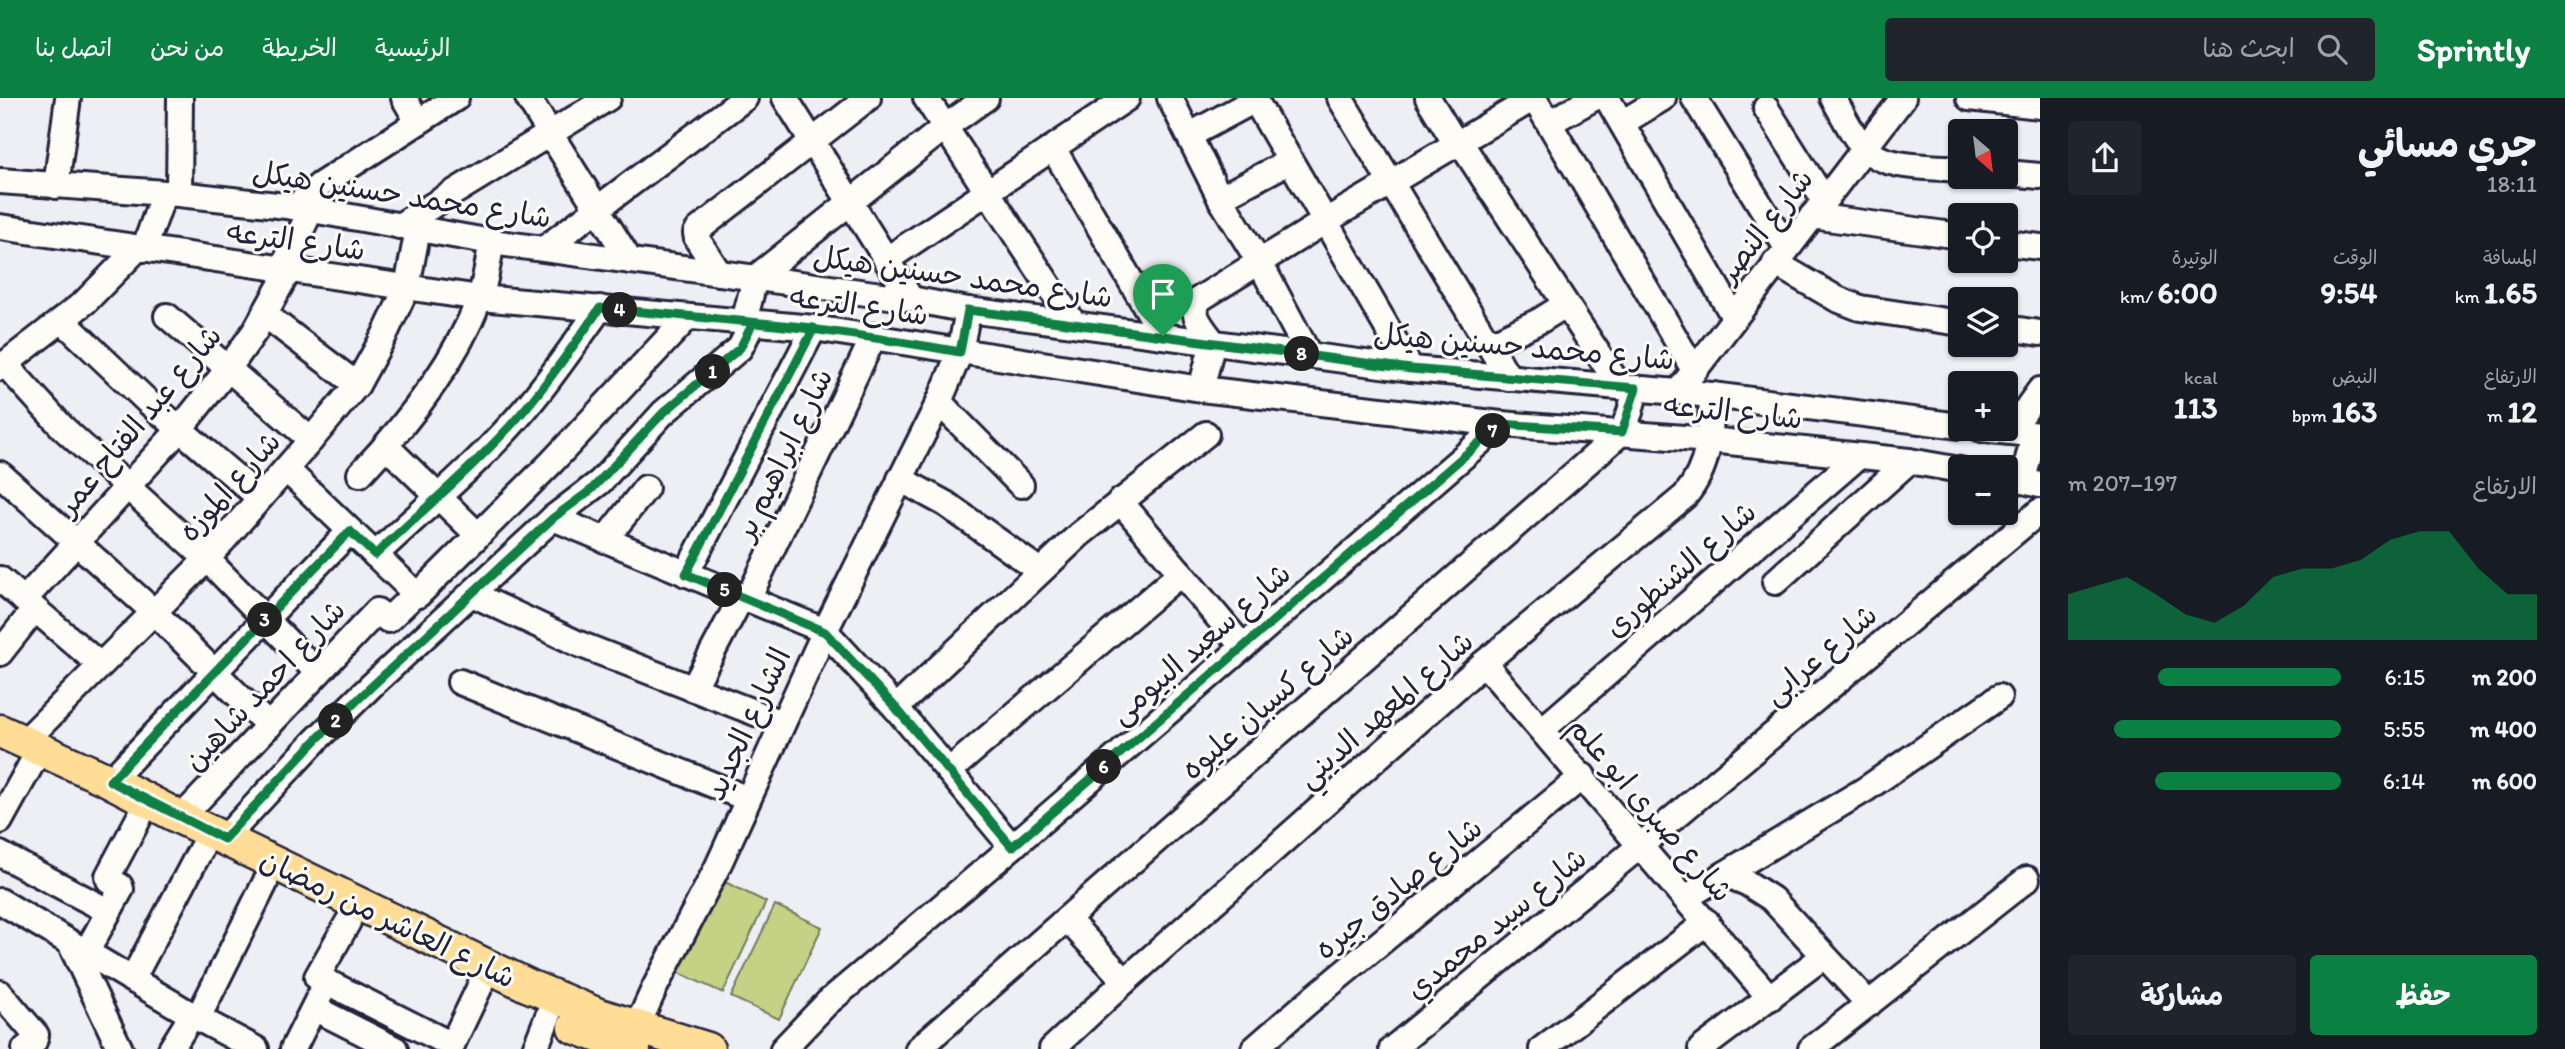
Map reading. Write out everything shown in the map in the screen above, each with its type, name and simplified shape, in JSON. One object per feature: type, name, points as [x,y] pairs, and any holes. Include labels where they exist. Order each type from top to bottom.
[{"type":"main road","name":"شارع العاشر من رمضان","points":[[14,746],[110,781],[181,818],[265,883],[320,897],[348,922],[548,1016],[632,1043],[708,1049]]},
{"type":"main road","name":"شارع العاشر من رمضان","points":[[14,746],[139,818],[212,844],[320,897],[587,1010],[632,1043]]},
{"type":"street","points":[[56,186],[68,98]]},
{"type":"street","points":[[180,98],[171,193],[140,249],[63,321],[2,366],[42,408],[206,559],[318,673]]},
{"type":"street","points":[[404,98],[418,122]]},
{"type":"street","points":[[303,208],[320,185],[456,98]]},
{"type":"street","points":[[528,98],[630,261]]},
{"type":"street","points":[[409,228],[608,98]]},
{"type":"street","points":[[545,248],[745,98]]},
{"type":"street","points":[[785,98],[911,299]]},
{"type":"street","points":[[719,273],[697,239],[696,233],[699,229],[868,98]]},
{"type":"street","points":[[926,98],[1074,324]]},
{"type":"street","points":[[132,980],[212,844],[316,740],[553,518],[591,490],[663,413],[740,348],[749,322],[755,278],[945,127],[986,98]]},
{"type":"street","points":[[886,260],[1127,98]]},
{"type":"street","points":[[1170,98],[1220,198],[1260,263],[1308,355]]},
{"type":"street","points":[[1340,98],[1508,378]]},
{"type":"street","points":[[1428,98],[1565,305],[1628,388],[1622,432]]},
{"type":"street","points":[[1549,123],[1594,98]]},
{"type":"street","points":[[1607,98],[1734,317]]},
{"type":"street","points":[[1622,123],[1663,98]]},
{"type":"street","points":[[1694,98],[1781,256],[1837,299],[1860,308],[1948,321]]},
{"type":"street","points":[[1833,98],[1864,148],[1887,161],[1948,168]]},
{"type":"street","name":"شارع النصر","points":[[1678,392],[1903,98]]},
{"type":"street","points":[[1969,98],[2040,106]]},
{"type":"street","points":[[1190,135],[1255,99],[1411,369]]},
{"type":"street","points":[[1201,388],[1213,342],[1195,315],[1196,303],[1324,222],[1458,143],[1514,103],[1534,101],[1694,370]]},
{"type":"street","points":[[1766,108],[1818,208],[1948,234]]},
{"type":"street","points":[[1053,148],[1163,336]]},
{"type":"street","points":[[1220,198],[1290,161]]},
{"type":"street","points":[[2018,174],[2040,176]]},
{"type":"street","name":"شارع محمد حسنين هيكل","points":[[0,181],[171,193],[303,208],[492,242],[911,299],[968,310],[1411,369],[1712,395],[1948,425]]},
{"type":"street","name":"شارع عبد الفتاح عمر","points":[[0,653],[29,605],[76,542],[179,430],[228,369],[264,314],[285,270],[303,208]]},
{"type":"street","name":"شارع الترعه","points":[[0,227],[480,298],[814,328],[1201,388],[1501,424],[1710,440],[1900,460],[1948,468]]},
{"type":"street","name":"شارع الموزه","points":[[0,821],[14,746],[206,559],[357,385],[407,288],[409,228]]},
{"type":"street","points":[[360,474],[418,407],[460,340],[480,298],[492,242]]},
{"type":"street","points":[[2018,244],[2040,247]]},
{"type":"street","points":[[1489,345],[1565,305]]},
{"type":"street","points":[[375,555],[482,455],[525,409],[600,308]]},
{"type":"street","name":"الشارع الجديد","points":[[632,1043],[716,868],[781,723],[939,402],[960,352],[968,310]]},
{"type":"street","points":[[264,314],[357,385]]},
{"type":"street","points":[[167,316],[311,440]]},
{"type":"street","name":"شارع احمد شاهين","points":[[181,818],[377,611],[388,620],[417,595],[551,463],[688,317]]},
{"type":"street","points":[[63,321],[179,430],[260,498]]},
{"type":"street","points":[[686,574],[814,328]]},
{"type":"street","points":[[2018,330],[2040,333]]},
{"type":"street","name":"شارع ابراهيم بر","points":[[693,689],[745,598],[874,337]]},
{"type":"street","points":[[2023,481],[2028,434],[2040,390]]},
{"type":"street","name":"شارع المعهد الديني","points":[[1052,1049],[1484,663],[1685,496],[1702,471],[1710,440],[1712,395]]},
{"type":"street","points":[[939,402],[1021,485]]},
{"type":"street","points":[[1775,582],[1900,460],[1896,419]]},
{"type":"street","name":"شارع سعيد البيومى","points":[[783,1049],[827,1003],[1012,847],[1501,424]]},
{"type":"street","name":"شارع كسبان عليوه","points":[[919,1049],[1622,432]]},
{"type":"street","points":[[896,708],[1040,571],[1119,501],[1206,434]]},
{"type":"street","points":[[386,446],[478,535]]},
{"type":"street","name":"شارع الشنطورى","points":[[1542,730],[1859,456]]},
{"type":"street","points":[[286,469],[416,594]]},
{"type":"street","points":[[0,474],[154,612],[269,726]]},
{"type":"street","points":[[900,479],[946,504],[1040,571]]},
{"type":"street","points":[[605,540],[646,488]]},
{"type":"street","points":[[1119,501],[1243,647]]},
{"type":"street","name":"شارع عرابى","points":[[1640,846],[2040,511]]},
{"type":"street","points":[[553,518],[825,632],[896,708],[1012,847]]},
{"type":"street","points":[[110,781],[350,531]]},
{"type":"street","points":[[949,771],[1181,573]]},
{"type":"street","points":[[0,579],[100,665]]},
{"type":"street","points":[[472,594],[579,644],[781,723]]},
{"type":"street","name":"شارع صبرى ابو علم","points":[[1484,663],[1770,998]]},
{"type":"street","points":[[460,682],[747,799]]},
{"type":"street","points":[[1685,898],[1866,789],[1999,697]]},
{"type":"street","name":"شارع صادق جيره","points":[[1255,1049],[1317,994],[1583,776]]},
{"type":"street","points":[[78,948],[108,912],[121,889],[109,880],[108,876],[139,818]]},
{"type":"street","name":"شارع سيد محمدي","points":[[1392,1049],[1640,846]]},
{"type":"street","points":[[0,854],[108,912]]},
{"type":"street","points":[[1725,874],[1747,883],[1772,899],[1869,1004]]},
{"type":"street","points":[[1811,1049],[2027,879]]},
{"type":"street","points":[[171,1049],[195,1017],[265,883]]},
{"type":"street","points":[[0,901],[195,1017],[256,1049]]},
{"type":"street","points":[[1067,919],[1125,981]]},
{"type":"street","points":[[348,922],[317,977],[451,1047],[481,984]]},
{"type":"street","points":[[1542,1049],[1707,922]]},
{"type":"street","points":[[78,948],[120,1049]]},
{"type":"street","points":[[1701,1049],[1824,956]]},
{"type":"street","points":[[293,1049],[326,983]]},
{"type":"street","points":[[0,993],[36,1035],[34,1042],[25,1049]]},
{"type":"street","points":[[314,1008],[386,1047]]},
{"type":"street","points":[[536,1049],[548,1016]]},
{"type":"green space","points":[[719,879],[766,902],[723,993],[675,971]]},
{"type":"green space","points":[[775,905],[822,927],[779,1019],[731,997]]},
{"type":"route","points":[[1163,336],[968,310],[960,352],[814,328],[753,323],[740,348],[663,413],[600,482],[553,518],[371,687],[316,740],[224,839],[110,781],[350,531],[375,555],[482,455],[525,409],[600,308],[814,328],[686,574],[825,632],[896,708],[1012,847],[1501,424],[1622,432],[1636,388],[1411,369],[1163,336]]}]
